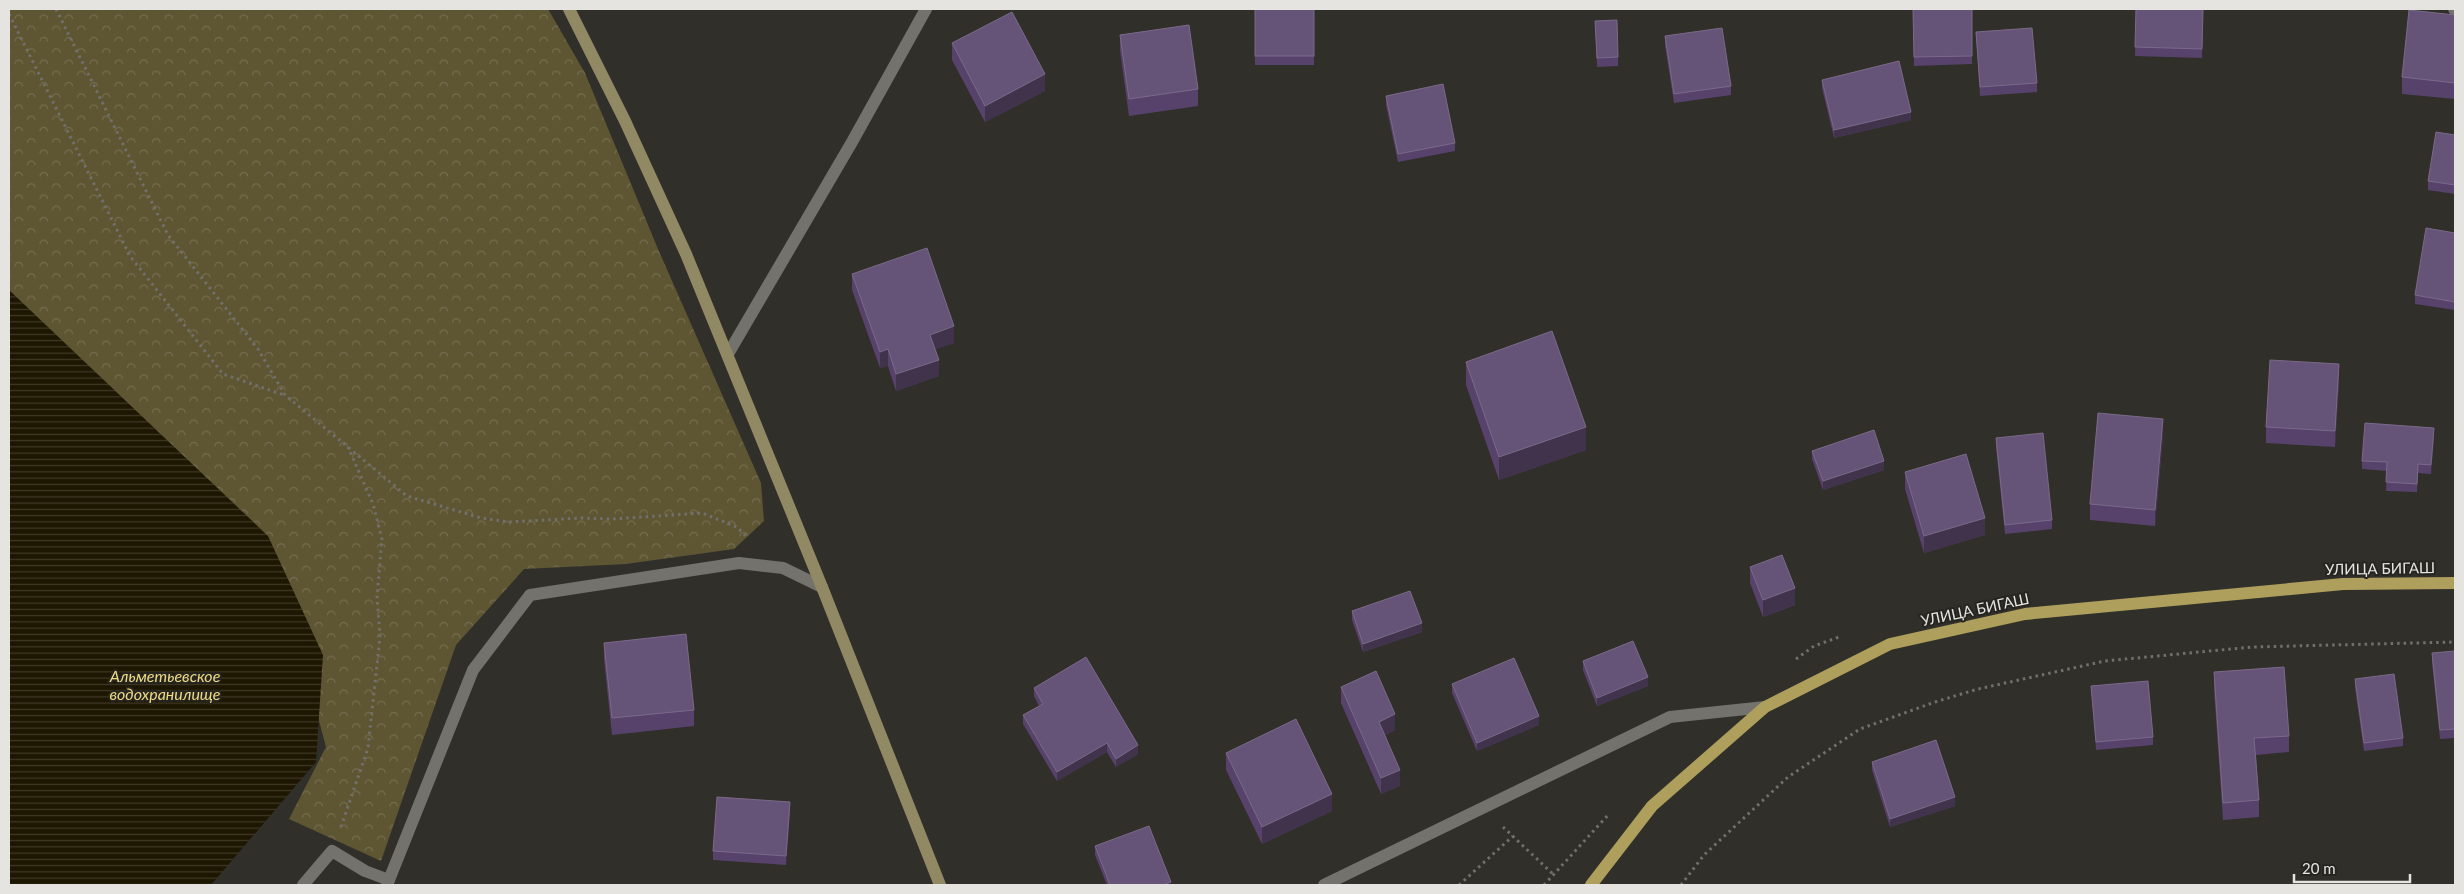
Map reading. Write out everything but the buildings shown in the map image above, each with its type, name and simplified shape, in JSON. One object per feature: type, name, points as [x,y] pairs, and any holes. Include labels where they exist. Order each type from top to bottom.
[{"type":"main road","name":"УЛИЦА БИГАШ","points":[[1592,885],[1652,806],[1765,707],[1890,644],[2025,614],[2343,584],[2455,583]]},
{"type":"street","points":[[569,9],[626,121],[686,254],[822,587],[940,885]]},
{"type":"street","points":[[728,354],[852,142],[926,9]]},
{"type":"street","points":[[303,885],[332,851],[388,883],[473,670],[530,595],[739,563],[776,567],[822,587]]},
{"type":"street","points":[[1324,885],[1670,717],[1765,707]]},
{"type":"path","points":[[56,9],[168,235],[258,350],[285,395],[407,496],[481,518],[509,522],[581,518],[613,519],[702,513],[737,527],[776,567]]},
{"type":"path","points":[[9,14],[130,256],[223,374],[285,395]]},
{"type":"path","points":[[332,851],[368,748],[380,637],[377,597],[382,539],[373,504],[348,447]]},
{"type":"path","points":[[1681,885],[1704,854],[1788,777],[1860,729],[1935,702],[1978,689],[2105,661],[2252,648],[2455,642]]},
{"type":"path","points":[[1484,808],[1554,874]]},
{"type":"path","points":[[1459,885],[1513,836]]},
{"type":"green space","points":[[9,9],[548,9],[585,73],[658,249],[761,483],[764,521],[734,549],[626,564],[524,569],[456,645],[381,861],[289,819],[326,747],[298,642],[9,321]]},
{"type":"water","name":"Альметьевское водохранилище","points":[[9,290],[268,536],[323,655],[316,762],[211,885],[9,885]]}]
